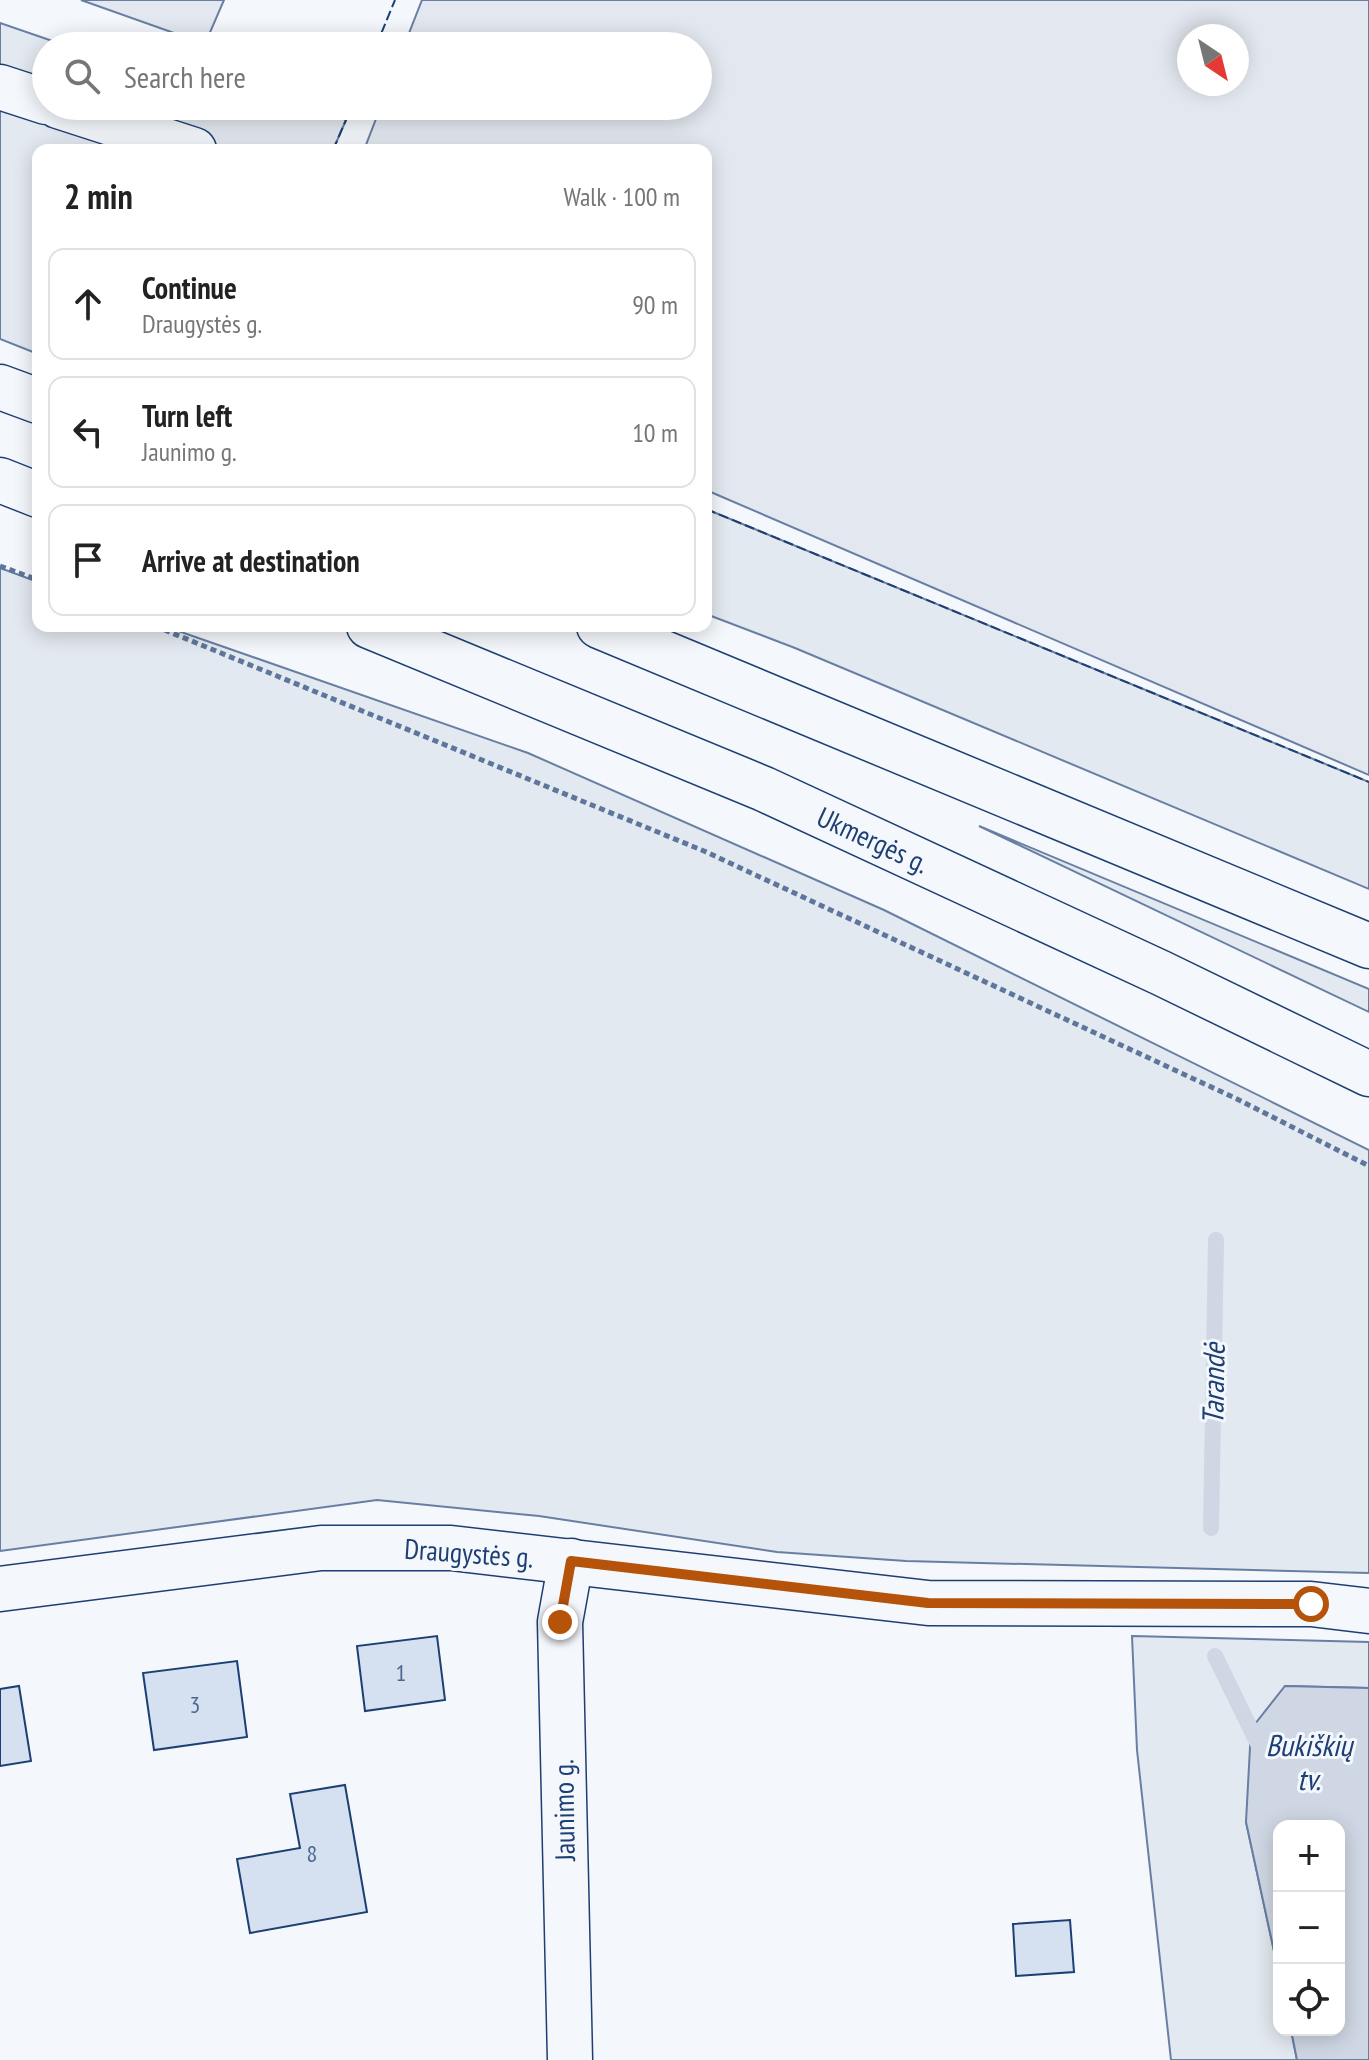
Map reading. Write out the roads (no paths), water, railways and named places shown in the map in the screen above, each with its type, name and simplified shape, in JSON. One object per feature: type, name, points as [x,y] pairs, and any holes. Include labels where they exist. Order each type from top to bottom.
[{"type":"main road","points":[[0,87],[32,97]]},
{"type":"main road","points":[[101,120],[175,144]]},
{"type":"main road","points":[[0,387],[32,399]]},
{"type":"main road","points":[[0,480],[32,493]]},
{"type":"main road","name":"Ukmergės g.","points":[[384,632],[764,789],[1161,973],[1369,1074]]},
{"type":"main road","points":[[613,632],[1369,946]]},
{"type":"main road","name":"Draugystės g.","points":[[0,1589],[321,1548],[451,1548],[928,1603],[1311,1604],[1369,1611]]},
{"type":"main road","name":"Jaunimo g.","points":[[570,2060],[560,1622],[571,1561]]},
{"type":"water","name":"Bukiškių tv.","points":[[1285,1686],[1369,1688],[1369,2060],[1297,2060],[1292,2036],[1345,2036],[1345,1820],[1273,1820],[1273,1946],[1246,1822],[1251,1729]]},
{"type":"waterway","name":"Tarandė","points":[[1211,1528],[1216,1240]]},
{"type":"waterway","name":"Tarandė","points":[[1215,1656],[1260,1748]]}]
